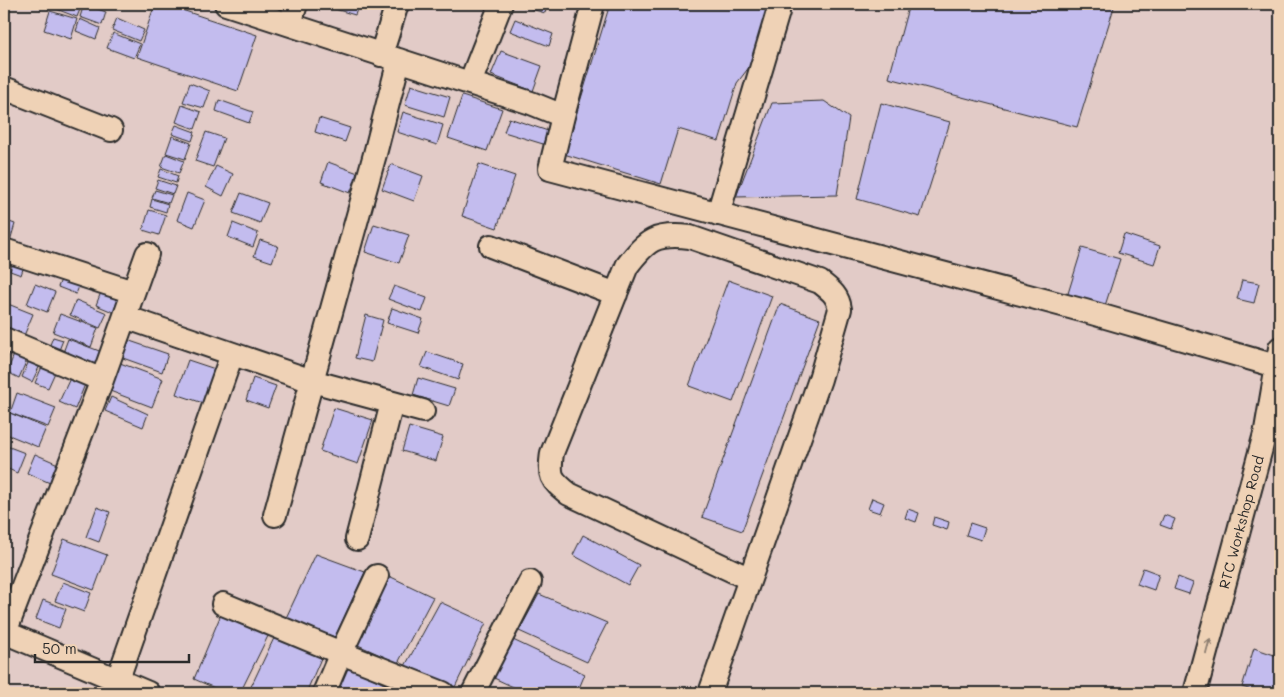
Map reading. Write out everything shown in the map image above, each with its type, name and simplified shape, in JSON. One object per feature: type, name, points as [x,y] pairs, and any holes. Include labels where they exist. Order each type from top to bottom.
[{"type":"street","points":[[226,4],[293,14],[390,58],[531,103],[563,116]]},
{"type":"street","points":[[275,515],[375,154],[397,4]]},
{"type":"street","points":[[470,83],[501,4]]},
{"type":"street","points":[[593,4],[550,169],[1084,311],[1278,357]]},
{"type":"street","points":[[718,214],[778,12]]},
{"type":"street","points":[[4,88],[111,130]]},
{"type":"street","points":[[710,693],[750,579],[820,379],[840,309],[838,300],[833,292],[820,282],[690,237],[672,235],[654,239],[642,247],[627,266],[552,453],[550,471],[556,484],[569,494],[750,579]]},
{"type":"street","points":[[491,246],[616,294]]},
{"type":"street","points":[[4,250],[133,292]]},
{"type":"street","points":[[148,254],[102,380],[4,633],[115,686],[148,693]]},
{"type":"street","points":[[124,317],[312,381],[423,412]]},
{"type":"street","points":[[4,339],[102,380]]},
{"type":"street","points":[[115,686],[232,354]]},
{"type":"street","name":"RTC Workshop Road","points":[[1195,693],[1266,430],[1278,357]]},
{"type":"street","points":[[357,539],[392,403]]},
{"type":"street","points":[[324,693],[377,576]]},
{"type":"street","points":[[473,693],[530,582]]},
{"type":"street","points":[[223,604],[443,693]]},
{"type":"building","points":[[52,4],[82,4],[77,17],[51,7]]},
{"type":"building","points":[[84,4],[106,12],[102,25],[80,17]]},
{"type":"building","points":[[155,4],[164,4],[257,35],[238,91],[137,57]]},
{"type":"building","points":[[318,4],[359,4],[355,15]]},
{"type":"building","points":[[514,4],[548,4],[545,13]]},
{"type":"building","points":[[610,4],[770,4],[750,66],[737,83],[719,141],[678,129],[661,184],[564,154]]},
{"type":"building","points":[[909,4],[1115,4],[1077,127],[889,78]]},
{"type":"building","points":[[50,11],[77,19],[71,39],[44,30]]},
{"type":"building","points":[[117,18],[144,30],[139,41],[112,30]]},
{"type":"building","points":[[80,19],[100,28],[96,39],[76,31]]},
{"type":"building","points":[[515,19],[553,34],[549,46],[510,31]]},
{"type":"building","points":[[113,33],[140,44],[134,58],[107,48]]},
{"type":"building","points":[[501,51],[542,66],[533,91],[491,75]]},
{"type":"building","points":[[190,83],[210,91],[204,108],[183,102]]},
{"type":"building","points":[[411,85],[450,97],[444,117],[405,105]]},
{"type":"building","points":[[462,96],[502,109],[487,151],[448,138]]},
{"type":"building","points":[[219,100],[253,112],[249,123],[216,111]]},
{"type":"building","points":[[824,101],[849,118],[837,195],[736,197],[772,103]]},
{"type":"building","points":[[881,103],[950,122],[920,217],[857,199]]},
{"type":"building","points":[[182,105],[201,112],[195,129],[176,122]]},
{"type":"building","points":[[403,112],[443,125],[437,145],[397,132]]},
{"type":"building","points":[[319,118],[350,128],[345,142],[315,132]]},
{"type":"building","points":[[509,118],[548,131],[543,144],[504,132]]},
{"type":"building","points":[[176,125],[195,132],[192,141],[172,134]]},
{"type":"building","points":[[206,132],[224,138],[213,167],[195,161]]},
{"type":"building","points":[[172,136],[191,143],[185,159],[166,153]]},
{"type":"building","points":[[166,154],[184,161],[179,173],[161,167]]},
{"type":"building","points":[[328,162],[358,173],[350,193],[321,182]]},
{"type":"building","points":[[391,164],[423,176],[414,201],[382,189]]},
{"type":"building","points":[[479,164],[515,176],[497,228],[462,216]]},
{"type":"building","points":[[216,166],[233,174],[223,196],[206,187]]},
{"type":"building","points":[[161,169],[178,176],[176,183],[158,177]]},
{"type":"building","points":[[158,180],[176,186],[173,194],[155,188]]},
{"type":"building","points":[[155,190],[172,195],[169,203],[152,198]]},
{"type":"building","points":[[187,193],[205,200],[194,227],[177,220]]},
{"type":"building","points":[[241,193],[268,203],[260,223],[233,213]]},
{"type":"building","points":[[152,199],[168,204],[166,212],[150,207]]},
{"type":"building","points":[[149,210],[166,215],[159,235],[143,230]]},
{"type":"building","points":[[4,220],[15,224],[10,241],[4,239]]},
{"type":"building","points":[[233,223],[258,233],[253,247],[228,237]]},
{"type":"building","points":[[374,224],[409,235],[399,263],[365,252]]},
{"type":"building","points":[[1124,234],[1160,246],[1154,264],[1118,253]]},
{"type":"building","points":[[260,240],[278,246],[272,262],[254,256]]},
{"type":"building","points":[[1082,248],[1120,259],[1103,312],[1066,300]]},
{"type":"building","points":[[15,257],[26,260],[21,275],[10,271]]},
{"type":"building","points":[[64,272],[82,279],[76,294],[58,287]]},
{"type":"building","points":[[728,280],[772,296],[733,402],[689,386]]},
{"type":"building","points":[[1242,280],[1259,283],[1254,303],[1237,299]]},
{"type":"building","points":[[35,284],[55,292],[47,312],[27,304]]},
{"type":"building","points":[[394,286],[427,298],[422,312],[388,299]]},
{"type":"building","points":[[103,287],[127,297],[120,315],[96,305]]},
{"type":"building","points":[[76,300],[107,313],[100,328],[70,315]]},
{"type":"building","points":[[8,304],[33,314],[21,343],[4,336],[4,314]]},
{"type":"building","points":[[780,304],[820,319],[742,531],[702,517]]},
{"type":"building","points":[[392,308],[423,319],[418,333],[387,323]]},
{"type":"building","points":[[60,314],[98,328],[91,347],[53,332]]},
{"type":"building","points":[[366,315],[383,320],[372,362],[355,358]]},
{"type":"building","points":[[53,337],[63,340],[56,358],[46,355]]},
{"type":"building","points":[[68,339],[102,352],[94,371],[61,358]]},
{"type":"building","points":[[127,340],[168,354],[162,372],[120,357]]},
{"type":"building","points":[[16,350],[29,355],[19,378],[7,372]]},
{"type":"building","points":[[427,352],[463,364],[458,380],[421,367]]},
{"type":"building","points":[[31,356],[42,361],[32,382],[22,377]]},
{"type":"building","points":[[188,360],[218,370],[206,404],[176,394]]},
{"type":"building","points":[[44,362],[57,368],[48,388],[35,383]]},
{"type":"building","points":[[120,363],[163,379],[152,407],[110,391]]},
{"type":"building","points":[[71,376],[86,382],[75,409],[59,402]]},
{"type":"building","points":[[253,378],[276,386],[268,408],[246,400]]},
{"type":"building","points":[[418,378],[455,389],[449,406],[413,395]]},
{"type":"building","points":[[17,393],[56,408],[48,427],[10,413]]},
{"type":"building","points":[[111,397],[148,414],[143,427],[105,411]]},
{"type":"building","points":[[334,408],[373,420],[358,464],[320,451]]},
{"type":"building","points":[[10,413],[46,428],[38,447],[4,433],[4,427]]},
{"type":"building","points":[[409,427],[443,437],[436,461],[402,451]]},
{"type":"building","points":[[4,445],[25,453],[17,473],[4,467]]},
{"type":"building","points":[[35,454],[65,467],[57,486],[27,473]]},
{"type":"building","points":[[872,498],[884,503],[880,513],[868,509]]},
{"type":"building","points":[[97,507],[110,512],[99,542],[86,537]]},
{"type":"building","points":[[908,509],[919,513],[916,522],[905,518]]},
{"type":"building","points":[[1164,515],[1175,519],[1171,529],[1160,525]]},
{"type":"building","points":[[934,517],[949,522],[947,530],[932,525]]},
{"type":"building","points":[[970,523],[985,528],[981,540],[966,535]]},
{"type":"building","points":[[583,535],[639,565],[628,585],[573,555]]},
{"type":"building","points":[[64,539],[107,555],[94,590],[51,574]]},
{"type":"building","points":[[316,554],[365,572],[335,637],[285,620]]},
{"type":"building","points":[[1143,568],[1159,574],[1154,590],[1137,584]]},
{"type":"building","points":[[389,576],[433,597],[398,663],[358,645]]},
{"type":"building","points":[[1178,577],[1193,583],[1189,594],[1174,589]]},
{"type":"building","points":[[63,582],[91,593],[84,612],[55,601]]},
{"type":"building","points":[[539,594],[607,623],[587,662],[519,631]]},
{"type":"building","points":[[43,600],[66,609],[59,628],[36,619]]},
{"type":"building","points":[[440,602],[486,623],[455,687],[405,666]]},
{"type":"building","points":[[222,612],[269,634],[240,693],[226,693],[194,679]]},
{"type":"building","points":[[275,636],[322,656],[306,693],[248,693]]},
{"type":"building","points":[[513,640],[585,674],[577,693],[526,693],[494,678]]},
{"type":"building","points":[[1254,648],[1280,657],[1280,693],[1262,693],[1242,687]]},
{"type":"building","points":[[344,664],[386,685],[381,693],[330,693]]},
{"type":"building","points":[[395,688],[405,693],[392,693]]}]
